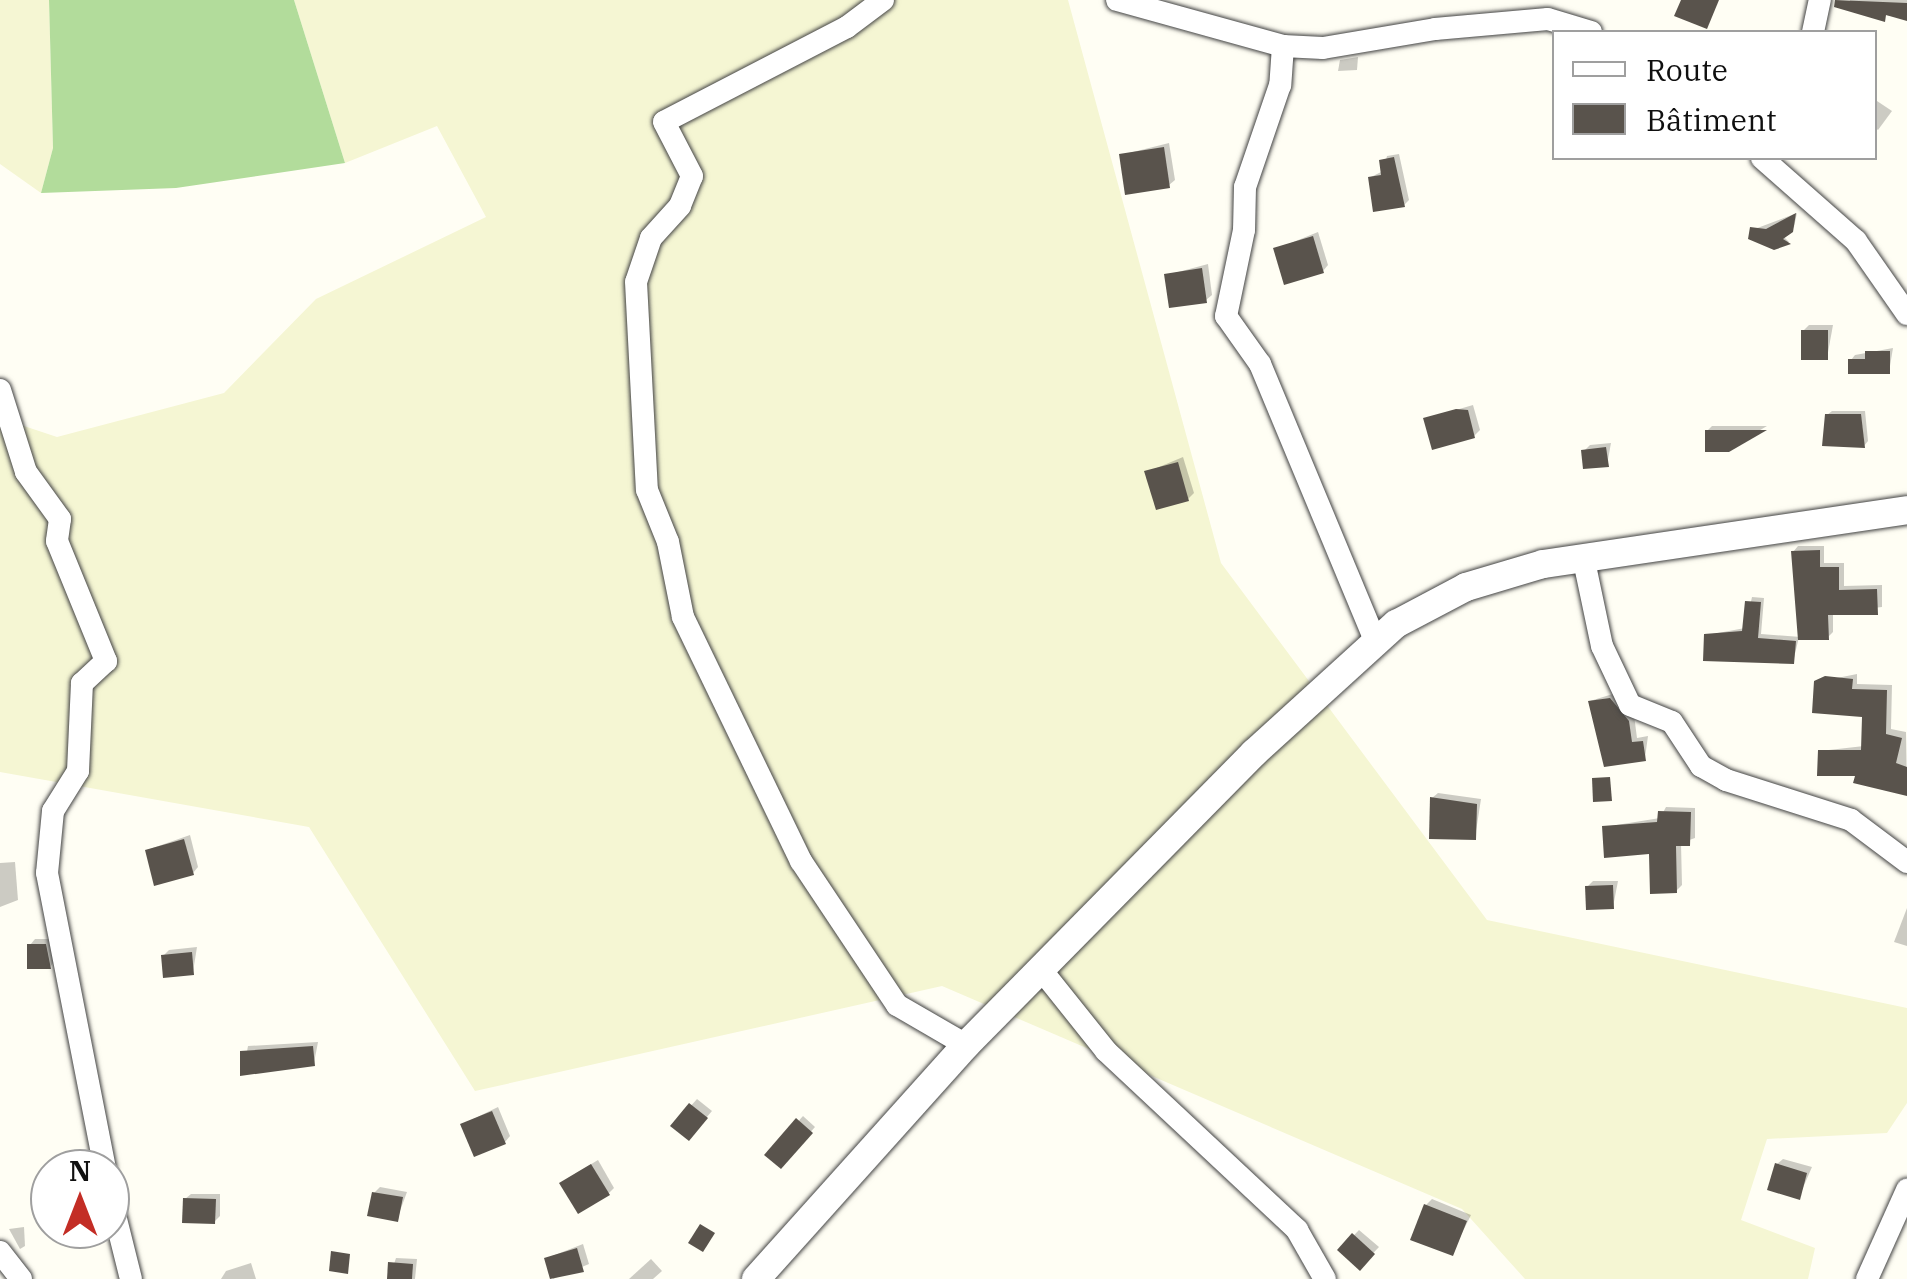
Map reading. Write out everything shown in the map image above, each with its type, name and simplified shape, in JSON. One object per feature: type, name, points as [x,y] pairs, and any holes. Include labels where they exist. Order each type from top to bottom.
[{"type":"street","points":[[883,0],[847,27],[664,122],[692,176],[680,206],[652,238],[636,282],[646,490],[668,542],[683,617],[800,861],[897,1005],[966,1046]]},
{"type":"street","points":[[1117,0],[1284,46],[1323,48],[1435,28],[1548,19]]},
{"type":"street","points":[[1517,0],[1548,19],[1584,30]]},
{"type":"street","points":[[1813,30],[1820,0]]},
{"type":"street","points":[[1284,46],[1280,85],[1245,188],[1244,230],[1226,316],[1260,364],[1375,640]]},
{"type":"street","points":[[1766,160],[1856,242],[1907,314]]},
{"type":"street","points":[[0,390],[26,472],[60,519],[58,542],[106,661],[82,683],[78,771],[53,811],[48,873],[101,1149]]},
{"type":"street","points":[[756,1279],[966,1046],[1043,972],[1254,753],[1375,640],[1466,587],[1584,556],[1907,510]]},
{"type":"street","points":[[1584,556],[1602,646],[1630,705],[1672,722],[1701,766],[1726,780],[1851,820],[1907,862]]},
{"type":"street","points":[[1043,972],[1106,1051],[1298,1230],[1325,1279]]},
{"type":"street","points":[[1867,1279],[1907,1190]]},
{"type":"street","points":[[123,1249],[131,1279]]},
{"type":"street","points":[[0,1252],[21,1279]]},
{"type":"green space","points":[[0,0],[49,0],[53,148],[41,193],[0,164]]},
{"type":"green space","points":[[49,0],[294,0],[345,163],[176,188],[41,193],[53,148]]},
{"type":"green space","points":[[294,0],[1068,0],[1221,563],[1487,920],[1907,1008],[1907,1103],[1887,1133],[1767,1139],[1741,1220],[1815,1248],[1808,1279],[1525,1279],[1462,1209],[942,986],[475,1091],[309,827],[0,772],[0,418],[57,437],[224,393],[316,299],[486,217],[437,126],[345,163]]},
{"type":"building","points":[[1681,0],[1719,0],[1707,29],[1674,16]]},
{"type":"building","points":[[1835,0],[1907,3],[1907,21],[1886,15],[1885,22],[1834,7]]},
{"type":"building","points":[[1164,147],[1170,188],[1125,195],[1119,154]]},
{"type":"building","points":[[1394,157],[1405,207],[1373,212],[1368,177],[1381,175],[1379,160]]},
{"type":"building","points":[[1796,213],[1793,232],[1783,239],[1791,244],[1774,250],[1748,239],[1750,227],[1766,229]]},
{"type":"building","points":[[1313,236],[1324,273],[1284,285],[1273,248]]},
{"type":"building","points":[[1202,268],[1207,303],[1169,308],[1164,274]]},
{"type":"building","points":[[1801,330],[1828,330],[1828,360],[1801,360]]},
{"type":"building","points":[[1865,351],[1890,351],[1890,374],[1848,374],[1848,359],[1865,359]]},
{"type":"building","points":[[1456,409],[1468,410],[1475,438],[1432,450],[1423,418]]},
{"type":"building","points":[[1825,414],[1861,414],[1865,448],[1822,446]]},
{"type":"building","points":[[1705,430],[1767,430],[1729,452],[1705,452]]},
{"type":"building","points":[[1606,447],[1609,467],[1583,469],[1581,450]]},
{"type":"building","points":[[1178,462],[1189,501],[1156,510],[1144,471]]},
{"type":"building","points":[[1820,550],[1820,567],[1839,567],[1839,590],[1877,589],[1878,615],[1828,615],[1829,640],[1798,640],[1791,551]]},
{"type":"building","points":[[1745,601],[1761,602],[1758,638],[1796,641],[1794,664],[1703,661],[1704,634],[1742,631]]},
{"type":"building","points":[[1825,676],[1853,679],[1852,689],[1887,690],[1886,734],[1902,738],[1896,763],[1907,767],[1907,796],[1853,783],[1855,776],[1817,776],[1818,750],[1861,750],[1862,717],[1812,713],[1814,681]]},
{"type":"building","points":[[1610,698],[1629,721],[1632,742],[1643,741],[1646,761],[1604,767],[1588,701]]},
{"type":"building","points":[[1610,777],[1612,801],[1593,802],[1592,778]]},
{"type":"building","points":[[1430,797],[1477,804],[1476,840],[1429,839]]},
{"type":"building","points":[[1658,811],[1691,812],[1690,846],[1676,846],[1677,893],[1650,894],[1649,854],[1604,858],[1602,826],[1657,822]]},
{"type":"building","points":[[184,839],[194,875],[154,886],[145,850]]},
{"type":"building","points":[[1613,885],[1614,909],[1586,910],[1585,886]]},
{"type":"building","points":[[27,944],[46,944],[51,969],[27,969]]},
{"type":"building","points":[[192,952],[194,975],[163,978],[161,955]]},
{"type":"building","points":[[313,1046],[315,1066],[240,1076],[240,1051]]},
{"type":"building","points":[[689,1103],[708,1118],[689,1141],[670,1126]]},
{"type":"building","points":[[492,1111],[506,1144],[474,1157],[460,1124]]},
{"type":"building","points":[[796,1118],[813,1133],[781,1169],[764,1155]]},
{"type":"building","points":[[1775,1163],[1807,1173],[1800,1200],[1767,1190]]},
{"type":"building","points":[[591,1164],[610,1195],[578,1214],[559,1183]]},
{"type":"building","points":[[372,1192],[403,1197],[398,1222],[367,1216]]},
{"type":"building","points":[[183,1198],[216,1199],[215,1224],[182,1223]]},
{"type":"building","points":[[1424,1204],[1467,1221],[1453,1256],[1410,1240]]},
{"type":"building","points":[[700,1224],[715,1233],[703,1252],[688,1243]]},
{"type":"building","points":[[1352,1233],[1375,1254],[1360,1271],[1337,1250]]},
{"type":"building","points":[[577,1248],[584,1272],[550,1279],[544,1258]]},
{"type":"building","points":[[331,1251],[350,1254],[348,1274],[329,1271]]},
{"type":"building","points":[[388,1262],[413,1264],[412,1279],[387,1279]]}]
